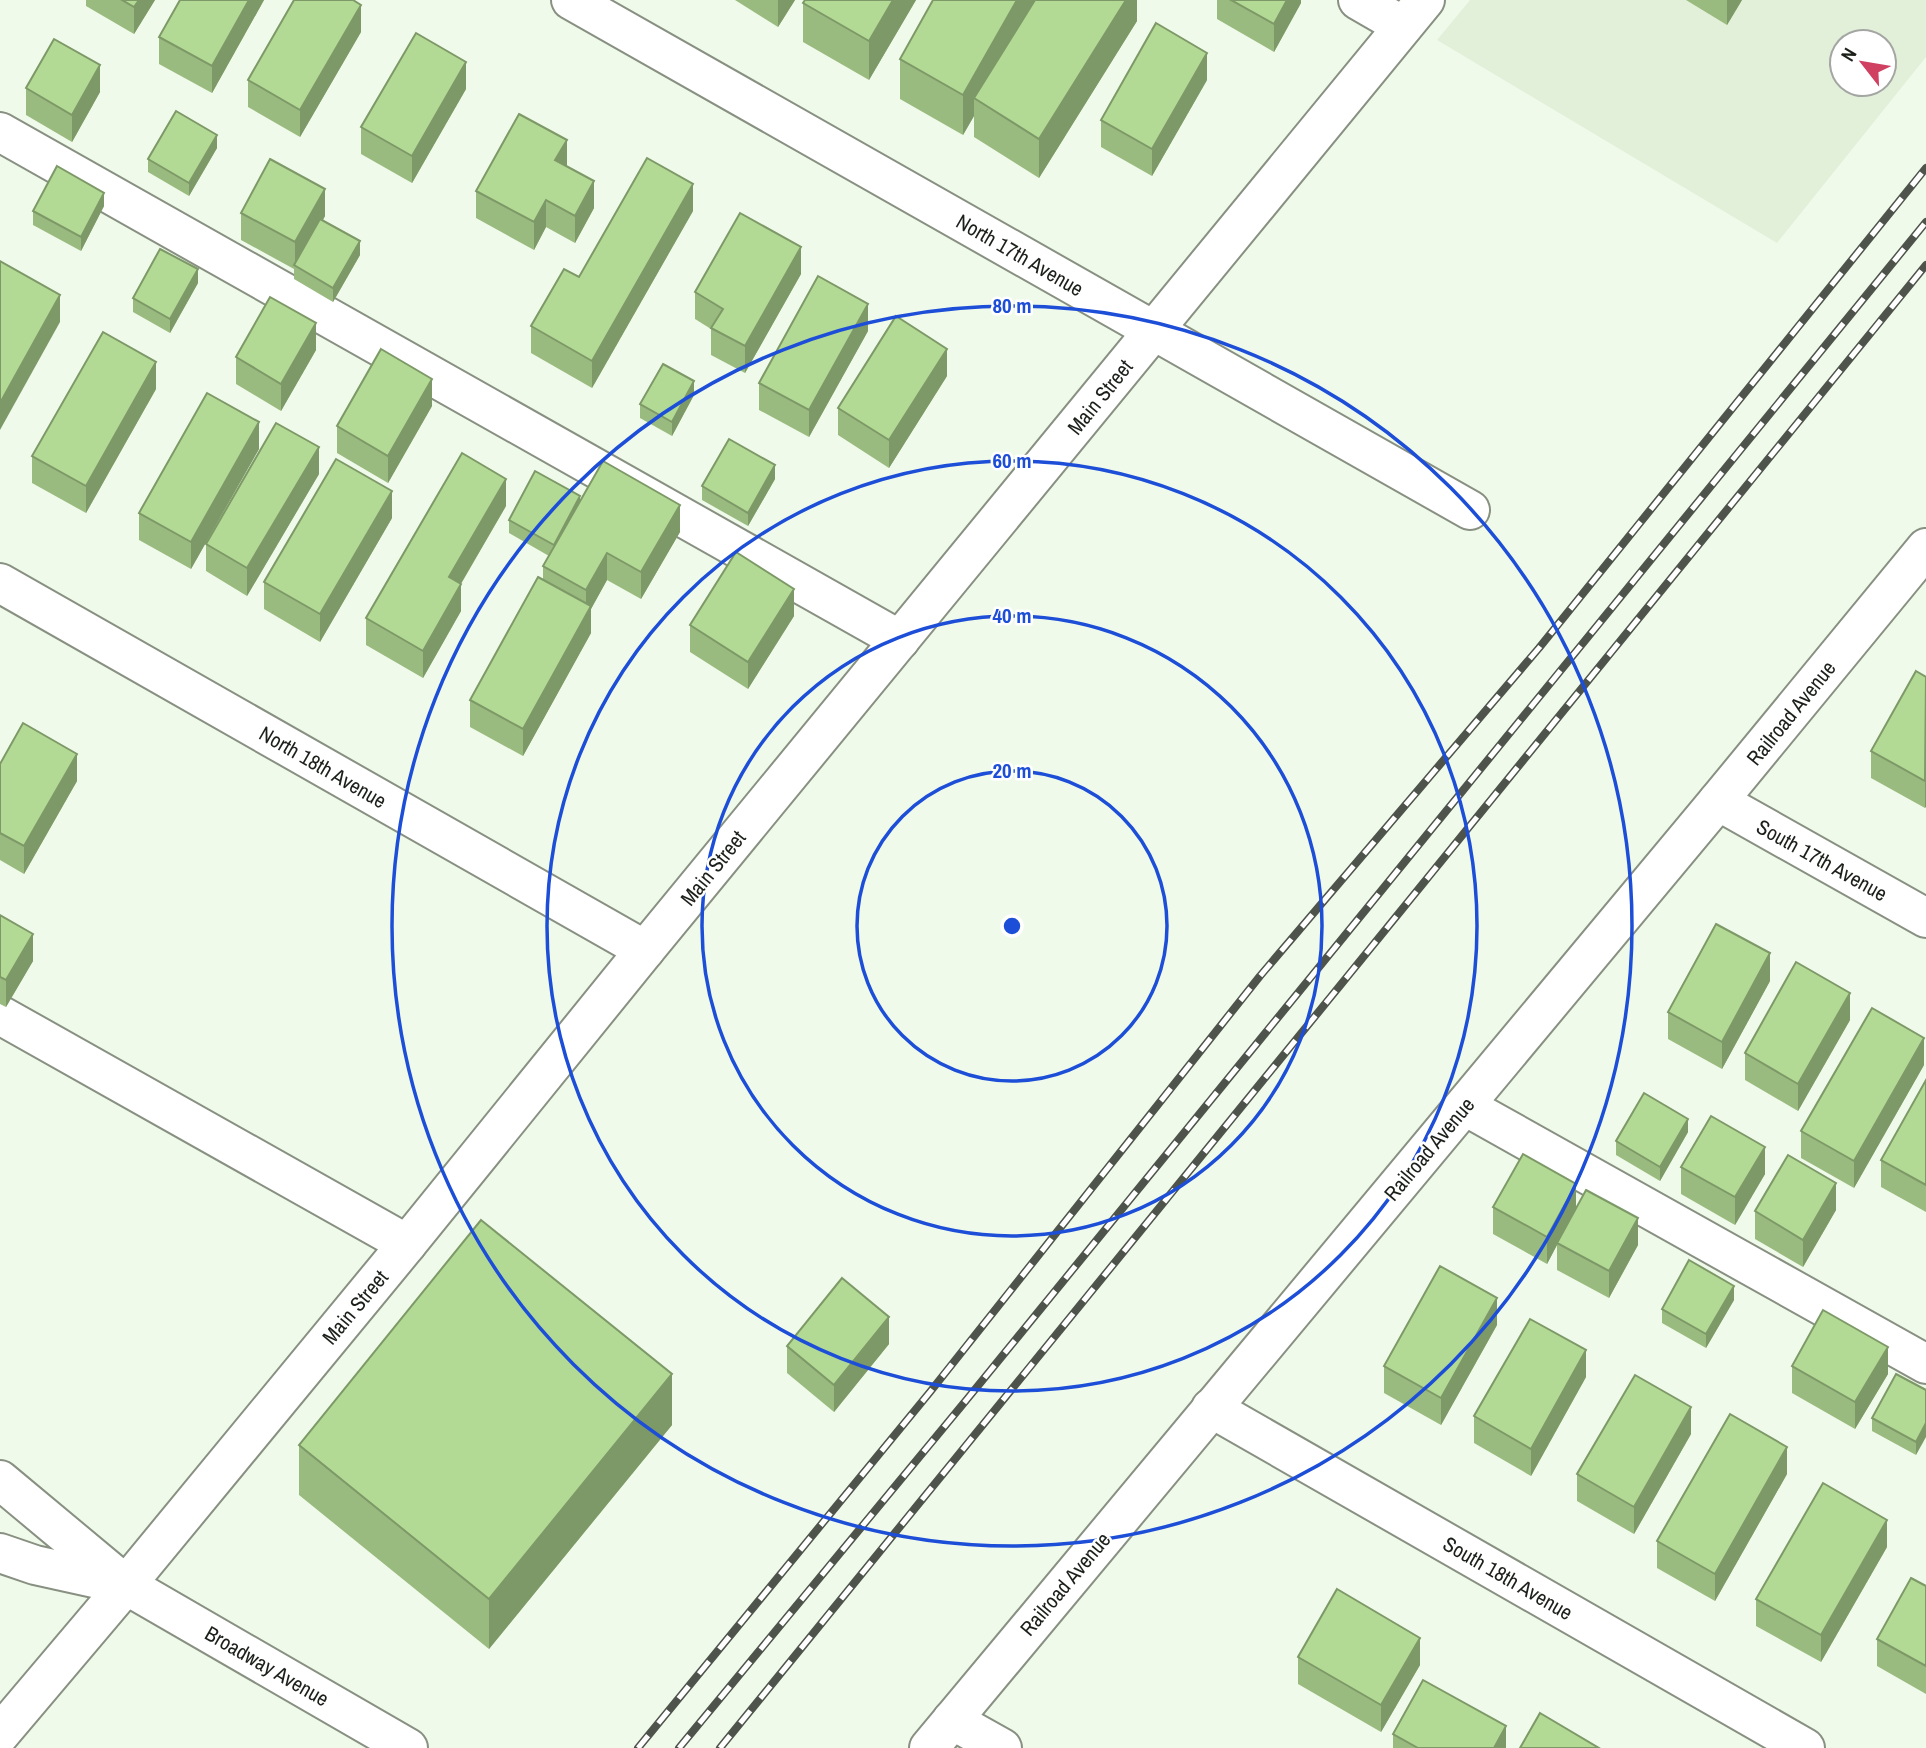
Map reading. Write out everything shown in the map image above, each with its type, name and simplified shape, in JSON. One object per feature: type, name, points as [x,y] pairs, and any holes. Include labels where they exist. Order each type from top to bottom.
[{"type":"street","name":"North 17th Avenue","points":[[570,0],[1470,510]]},
{"type":"street","points":[[1358,0],[1414,13]]},
{"type":"street","name":"Main Street","points":[[0,1734],[407,1244],[1414,13]]},
{"type":"street","points":[[0,132],[900,640]]},
{"type":"street","name":"Railroad Avenue","points":[[941,1734],[1926,548]]},
{"type":"street","name":"North 18th Avenue","points":[[0,583],[645,950]]},
{"type":"street","name":"South 17th Avenue","points":[[1718,801],[1926,918]]},
{"type":"street","points":[[0,1015],[407,1244]]},
{"type":"street","points":[[1465,1106],[1926,1364]]},
{"type":"street","name":"South 18th Avenue","points":[[1211,1408],[1805,1748]]},
{"type":"street","name":"Broadway Avenue","points":[[0,1480],[126,1585],[408,1748]]},
{"type":"street","name":"Broadway Avenue","points":[[0,1553],[34,1565],[126,1585]]},
{"type":"street","points":[[941,1734],[1002,1748]]},
{"type":"shaded area","points":[[1470,0],[1926,0],[1926,57],[1898,92],[1898,28],[1828,28],[1828,98],[1893,98],[1777,243],[1437,40]]},
{"type":"building","points":[[122,0],[139,0],[134,7]]},
{"type":"building","points":[[180,0],[249,0],[212,66],[159,37]]},
{"type":"building","points":[[294,0],[353,0],[361,5],[300,110],[248,80]]},
{"type":"building","points":[[805,0],[893,0],[869,41],[803,3]]},
{"type":"building","points":[[933,0],[1017,0],[963,95],[900,59]]},
{"type":"building","points":[[1035,0],[1126,0],[1039,139],[974,98]]},
{"type":"building","points":[[1231,0],[1287,0],[1274,24]]},
{"type":"building","points":[[1156,23],[1207,53],[1152,149],[1101,120]]},
{"type":"building","points":[[416,33],[466,62],[412,156],[361,127]]},
{"type":"building","points":[[54,39],[100,65],[72,115],[26,88]]},
{"type":"building","points":[[176,111],[217,135],[189,183],[148,159]]},
{"type":"building","points":[[519,114],[567,140],[555,160],[594,181],[575,216],[546,200],[534,222],[476,191]]},
{"type":"building","points":[[647,158],[693,184],[592,361],[531,326],[564,269],[579,277]]},
{"type":"building","points":[[270,159],[325,189],[295,242],[241,213]]},
{"type":"building","points":[[57,166],[104,193],[81,237],[33,211]]},
{"type":"building","points":[[740,213],[801,247],[745,346],[711,328],[723,309],[695,292]]},
{"type":"building","points":[[320,219],[360,241],[333,288],[294,265]]},
{"type":"building","points":[[160,249],[198,269],[170,319],[133,298]]},
{"type":"building","points":[[0,261],[60,295],[0,403]]},
{"type":"building","points":[[818,276],[868,304],[809,410],[759,383]]},
{"type":"building","points":[[270,297],[316,323],[281,384],[236,357]]},
{"type":"building","points":[[896,316],[947,349],[889,440],[838,408]]},
{"type":"building","points":[[103,332],[156,362],[86,486],[32,456]]},
{"type":"building","points":[[381,349],[432,379],[388,456],[337,426]]},
{"type":"building","points":[[663,364],[694,381],[672,422],[640,404]]},
{"type":"building","points":[[207,393],[259,422],[191,542],[139,513]]},
{"type":"building","points":[[276,423],[319,447],[247,568],[206,544]]},
{"type":"building","points":[[729,439],[775,465],[748,513],[702,486]]},
{"type":"building","points":[[462,453],[506,479],[449,577],[461,584],[423,651],[366,618]]},
{"type":"building","points":[[336,459],[392,491],[320,614],[264,582]]},
{"type":"building","points":[[603,461],[680,505],[641,572],[607,553],[586,590],[543,566]]},
{"type":"building","points":[[535,471],[580,496],[554,545],[509,520]]},
{"type":"building","points":[[736,552],[794,589],[748,662],[690,625]]},
{"type":"building","points":[[538,577],[591,606],[523,729],[470,700]]},
{"type":"building","points":[[1916,671],[1926,677],[1925,781],[1871,751]]},
{"type":"building","points":[[23,723],[77,754],[24,846],[0,833],[0,764]]},
{"type":"building","points":[[0,915],[33,934],[6,980],[0,977]]},
{"type":"building","points":[[1716,924],[1770,953],[1722,1042],[1668,1012]]},
{"type":"building","points":[[1796,962],[1850,993],[1798,1084],[1745,1053]]},
{"type":"building","points":[[1872,1008],[1924,1038],[1854,1161],[1801,1131]]},
{"type":"building","points":[[1926,1080],[1926,1185],[1881,1160]]},
{"type":"building","points":[[1644,1093],[1688,1119],[1660,1167],[1616,1141]]},
{"type":"building","points":[[1711,1116],[1765,1147],[1735,1197],[1681,1167]]},
{"type":"building","points":[[1523,1154],[1576,1184],[1547,1237],[1493,1207]]},
{"type":"building","points":[[1788,1155],[1836,1183],[1803,1240],[1755,1211]]},
{"type":"building","points":[[1586,1190],[1638,1218],[1609,1271],[1557,1243]]},
{"type":"building","points":[[481,1220],[672,1374],[489,1599],[299,1445]]},
{"type":"building","points":[[1689,1260],[1734,1286],[1706,1334],[1662,1309]]},
{"type":"building","points":[[1440,1266],[1497,1298],[1441,1398],[1384,1366]]},
{"type":"building","points":[[842,1278],[889,1317],[834,1385],[787,1346]]},
{"type":"building","points":[[1823,1310],[1888,1347],[1855,1402],[1792,1366]]},
{"type":"building","points":[[1530,1319],[1586,1350],[1531,1449],[1474,1416]]},
{"type":"building","points":[[1896,1374],[1926,1390],[1926,1423],[1916,1442],[1872,1418]]},
{"type":"building","points":[[1635,1375],[1691,1407],[1634,1507],[1577,1474]]},
{"type":"building","points":[[1730,1414],[1787,1447],[1715,1574],[1657,1541]]},
{"type":"building","points":[[1823,1483],[1887,1520],[1821,1635],[1756,1599]]},
{"type":"building","points":[[1911,1578],[1926,1586],[1926,1666],[1877,1639]]},
{"type":"building","points":[[1337,1589],[1420,1638],[1381,1705],[1298,1657]]},
{"type":"building","points":[[1423,1680],[1506,1726],[1494,1748],[1418,1748],[1393,1734]]},
{"type":"building","points":[[1540,1713],[1599,1748],[1520,1748]]},
{"type":"railway","points":[[638,1748],[930,1392],[1260,976],[1539,648],[1926,168]]},
{"type":"railway","points":[[679,1748],[968,1398],[1926,222]]},
{"type":"railway","points":[[720,1748],[1926,265]]}]
